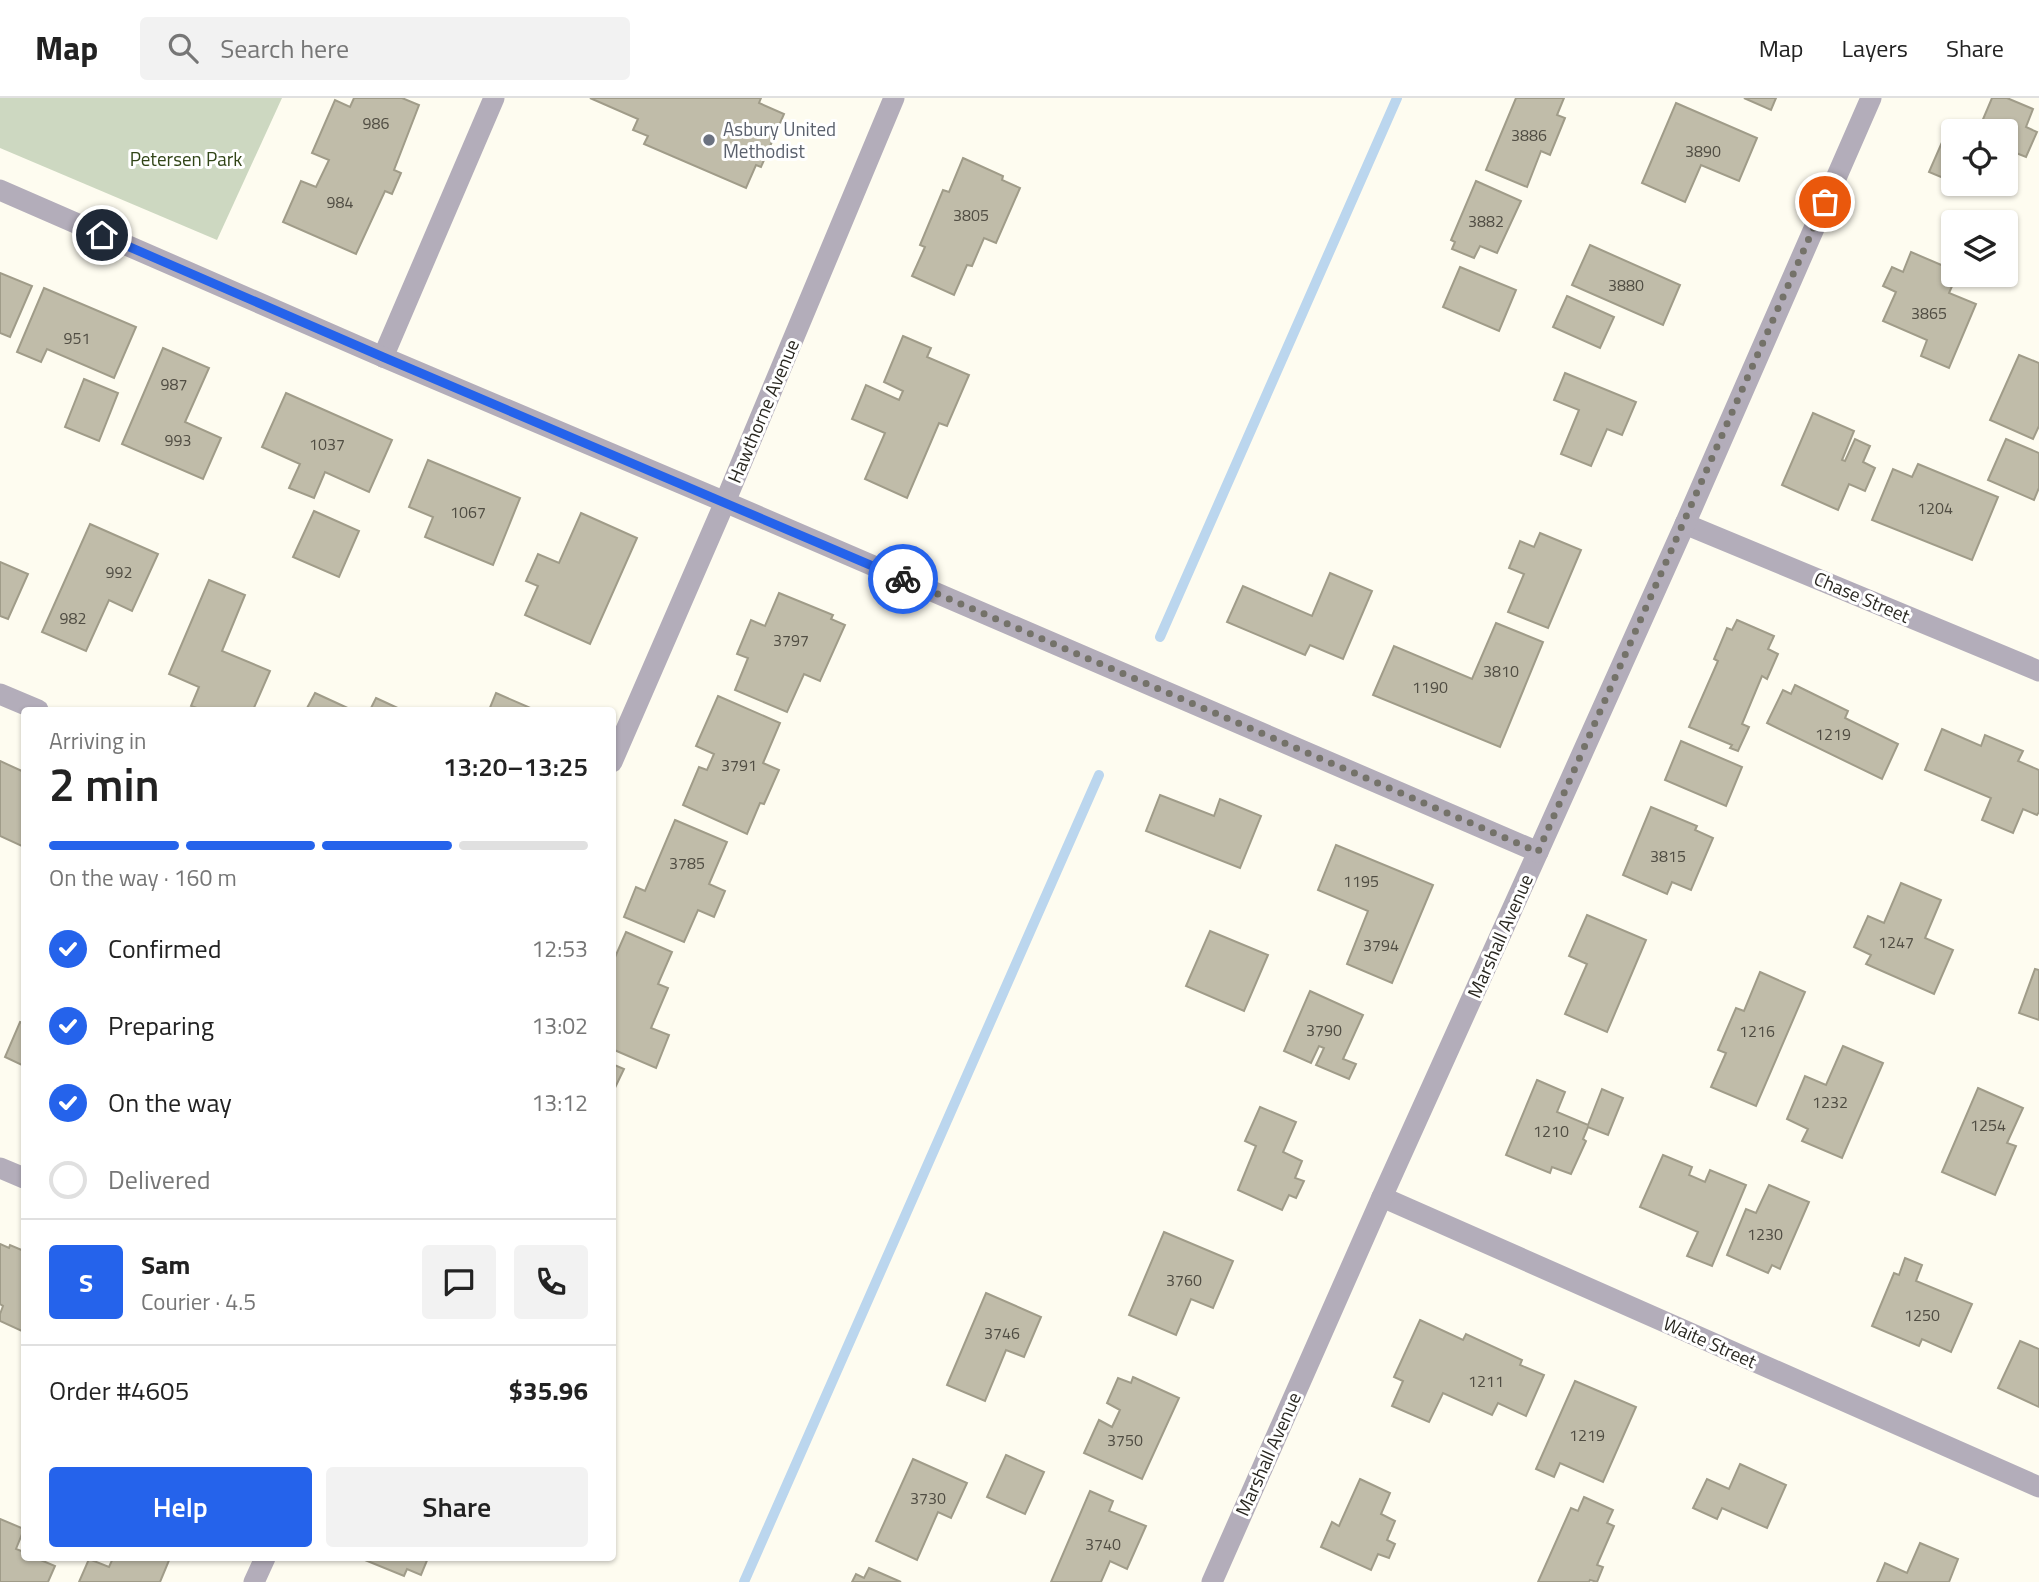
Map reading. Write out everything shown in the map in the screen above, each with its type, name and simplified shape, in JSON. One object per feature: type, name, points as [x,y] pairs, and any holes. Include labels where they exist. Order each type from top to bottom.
[{"type":"street","points":[[383,357],[494,98]]},
{"type":"street","name":"Hawthorne Avenue","points":[[616,753],[894,98]]},
{"type":"street","name":"Marshall Avenue","points":[[1212,1582],[1685,524],[1871,98]]},
{"type":"street","points":[[0,190],[1538,852]]},
{"type":"street","name":"Chase Street","points":[[1685,524],[2039,671]]},
{"type":"street","points":[[0,694],[31,707]]},
{"type":"street","points":[[0,1168],[21,1177]]},
{"type":"street","name":"Waite Street","points":[[1382,1197],[2039,1487]]},
{"type":"street","points":[[254,1582],[264,1561]]},
{"type":"green space","name":"Petersen Park","points":[[0,98],[282,98],[217,240],[0,148]]},
{"type":"building","points":[[354,98],[402,98],[419,105],[394,170],[401,173],[392,194],[385,191],[356,254],[283,222],[301,181],[316,187],[329,160],[312,153],[335,100],[350,107]]},
{"type":"building","name":"Asbury United Methodist","points":[[590,98],[761,98],[759,103],[784,114],[761,167],[756,165],[746,188],[644,144],[648,136],[633,130],[638,119]]},
{"type":"building","points":[[1516,98],[1564,98],[1557,115],[1565,118],[1550,155],[1541,151],[1527,187],[1486,170]]},
{"type":"building","points":[[1744,98],[1776,98],[1771,110]]},
{"type":"building","points":[[1992,98],[2007,98],[2033,109],[2026,127],[2037,132],[2026,157],[2018,154],[2018,119],[1983,119]]},
{"type":"building","points":[[1676,103],[1757,138],[1739,181],[1701,165],[1685,202],[1642,183]]},
{"type":"building","points":[[1941,144],[1941,177],[1929,172]]},
{"type":"building","points":[[963,158],[1003,176],[1002,180],[1020,188],[996,243],[984,238],[972,266],[967,265],[954,295],[912,276],[925,247],[920,245],[943,190],[949,192]]},
{"type":"building","points":[[1476,181],[1521,201],[1497,253],[1480,246],[1474,258],[1452,249],[1455,242],[1451,240]]},
{"type":"building","points":[[1590,245],[1680,285],[1663,325],[1572,285]]},
{"type":"building","points":[[1911,252],[1941,265],[1941,287],[1952,287],[1949,293],[1976,304],[1949,368],[1921,356],[1927,340],[1883,321],[1896,292],[1883,286],[1892,267],[1903,272]]},
{"type":"building","points":[[1460,267],[1516,290],[1499,331],[1443,307]]},
{"type":"building","points":[[0,273],[32,286],[10,337],[0,333]]},
{"type":"building","points":[[44,288],[136,327],[114,378],[47,349],[41,362],[17,352]]},
{"type":"building","points":[[1567,296],[1614,317],[1600,348],[1553,327]]},
{"type":"building","points":[[903,336],[931,348],[927,357],[969,375],[947,426],[939,423],[907,498],[865,479],[885,433],[852,419],[866,385],[899,400],[903,391],[884,382]]},
{"type":"building","points":[[163,348],[209,368],[185,422],[221,438],[203,479],[122,444]]},
{"type":"building","points":[[2019,355],[2039,363],[2039,426],[2033,439],[1990,420]]},
{"type":"building","points":[[1565,373],[1636,402],[1622,435],[1607,429],[1591,466],[1561,454],[1579,410],[1554,400]]},
{"type":"building","points":[[84,379],[118,393],[99,441],[65,427]]},
{"type":"building","points":[[286,393],[392,440],[369,492],[325,472],[314,498],[289,488],[300,464],[262,447]]},
{"type":"building","points":[[1813,413],[1854,431],[1842,460],[1845,461],[1855,439],[1870,446],[1863,462],[1875,468],[1865,491],[1849,484],[1838,510],[1782,485]]},
{"type":"building","points":[[2006,439],[2039,453],[2039,488],[2034,500],[1988,480]]},
{"type":"building","points":[[428,460],[520,498],[493,565],[425,537],[433,517],[409,507]]},
{"type":"building","points":[[1918,464],[1998,497],[1972,560],[1872,520],[1893,469],[1912,477]]},
{"type":"building","points":[[314,511],[359,531],[339,577],[293,557]]},
{"type":"building","points":[[581,513],[637,538],[590,644],[525,615],[538,586],[526,581],[538,554],[559,563]]},
{"type":"building","points":[[90,524],[158,554],[132,611],[109,600],[86,651],[42,632]]},
{"type":"building","points":[[1540,533],[1581,550],[1548,628],[1508,612],[1524,574],[1509,568],[1520,541],[1534,547]]},
{"type":"building","points":[[0,562],[28,574],[8,619],[0,616]]},
{"type":"building","points":[[1330,573],[1372,591],[1343,659],[1310,645],[1305,655],[1227,622],[1243,586],[1312,616]]},
{"type":"building","points":[[209,580],[245,595],[222,651],[270,671],[254,707],[191,706],[199,687],[169,674]]},
{"type":"building","points":[[779,593],[833,615],[831,619],[845,625],[820,681],[804,674],[787,712],[735,690],[748,658],[737,654],[751,620],[765,626]]},
{"type":"building","points":[[1737,620],[1774,636],[1768,649],[1778,654],[1767,679],[1762,676],[1742,724],[1749,727],[1738,751],[1730,748],[1732,745],[1689,727],[1718,661],[1714,659],[1727,628],[1732,630]]},
{"type":"building","points":[[1496,623],[1543,642],[1500,747],[1373,695],[1394,646],[1472,679]]},
{"type":"building","points":[[1795,685],[1848,711],[1845,718],[1898,744],[1882,779],[1767,723],[1783,690],[1791,694]]},
{"type":"building","points":[[315,693],[345,707],[308,707]]},
{"type":"building","points":[[496,693],[528,707],[490,707]]},
{"type":"building","points":[[718,696],[780,723],[763,763],[779,770],[764,804],[760,803],[747,834],[683,805],[699,767],[707,770],[714,754],[696,746]]},
{"type":"building","points":[[376,698],[396,707],[372,707]]},
{"type":"building","points":[[1942,729],[1981,746],[1985,735],[2023,751],[2018,761],[2039,770],[2037,815],[2023,809],[2013,833],[1982,820],[1991,798],[1925,770]]},
{"type":"building","points":[[1681,741],[1742,767],[1726,806],[1665,780]]},
{"type":"building","points":[[0,761],[21,771],[21,846],[0,836]]},
{"type":"building","points":[[1160,795],[1214,816],[1220,799],[1261,816],[1240,868],[1146,831]]},
{"type":"building","points":[[1651,807],[1697,826],[1695,830],[1713,838],[1691,890],[1672,882],[1667,894],[1623,875]]},
{"type":"building","points":[[675,820],[727,842],[709,884],[725,891],[714,917],[698,910],[684,942],[624,917],[636,887],[645,891]]},
{"type":"building","points":[[1336,845],[1433,885],[1392,983],[1347,964],[1368,911],[1318,890]]},
{"type":"building","points":[[1901,883],[1941,900],[1925,938],[1953,950],[1934,994],[1866,964],[1871,955],[1854,947],[1868,916],[1884,923]]},
{"type":"building","points":[[1587,915],[1646,940],[1607,1032],[1565,1014],[1587,964],[1569,956]]},
{"type":"building","points":[[1210,931],[1268,955],[1244,1011],[1186,986]]},
{"type":"building","points":[[626,932],[672,952],[658,984],[668,988],[651,1028],[669,1035],[656,1068],[616,1051],[616,955]]},
{"type":"building","points":[[2035,969],[2039,970],[2039,1020],[2019,1013]]},
{"type":"building","points":[[1760,972],[1805,992],[1756,1106],[1711,1087],[1726,1053],[1718,1050],[1736,1008],[1744,1011]]},
{"type":"building","points":[[1310,991],[1363,1015],[1343,1059],[1356,1064],[1349,1079],[1316,1065],[1324,1048],[1319,1046],[1311,1063],[1284,1051]]},
{"type":"building","points":[[20,1022],[21,1065],[5,1057]]},
{"type":"building","points":[[1843,1046],[1883,1063],[1842,1158],[1802,1141],[1808,1129],[1787,1119],[1805,1076],[1826,1085]]},
{"type":"building","points":[[616,1066],[624,1069],[616,1086]]},
{"type":"building","points":[[1537,1080],[1565,1092],[1557,1112],[1588,1125],[1602,1089],[1623,1098],[1608,1135],[1588,1127],[1583,1139],[1586,1141],[1571,1174],[1552,1167],[1550,1173],[1506,1155]]},
{"type":"building","points":[[1978,1088],[2023,1108],[2007,1143],[2016,1146],[1995,1195],[1942,1172]]},
{"type":"building","points":[[1260,1107],[1296,1122],[1283,1152],[1302,1161],[1295,1178],[1304,1181],[1296,1198],[1289,1195],[1282,1210],[1238,1190],[1256,1146],[1245,1141]]},
{"type":"building","points":[[1663,1155],[1692,1167],[1689,1175],[1705,1182],[1710,1170],[1746,1185],[1712,1266],[1687,1256],[1698,1232],[1640,1207]]},
{"type":"building","points":[[1769,1185],[1809,1202],[1780,1269],[1772,1265],[1768,1273],[1727,1255],[1746,1209],[1756,1213]]},
{"type":"building","points":[[1164,1232],[1233,1261],[1213,1308],[1191,1299],[1176,1335],[1129,1315]]},
{"type":"building","points":[[0,1244],[21,1250],[21,1331],[0,1321],[3,1306],[0,1304]]},
{"type":"building","points":[[1905,1258],[1922,1265],[1916,1281],[1972,1304],[1951,1352],[1922,1339],[1919,1346],[1872,1326],[1894,1273],[1899,1275]]},
{"type":"building","points":[[986,1293],[1041,1317],[1024,1357],[1006,1350],[985,1401],[947,1385]]},
{"type":"building","points":[[1420,1320],[1463,1340],[1466,1334],[1522,1360],[1520,1365],[1544,1375],[1526,1416],[1498,1403],[1492,1415],[1443,1393],[1429,1422],[1392,1406],[1403,1381],[1394,1377]]},
{"type":"building","points":[[2020,1341],[2039,1349],[2039,1407],[1998,1388]]},
{"type":"building","points":[[1133,1377],[1179,1398],[1142,1479],[1084,1453],[1099,1420],[1112,1427],[1120,1410],[1107,1403],[1118,1378],[1131,1383]]},
{"type":"building","points":[[1575,1381],[1636,1407],[1603,1482],[1560,1463],[1554,1477],[1536,1469]]},
{"type":"building","points":[[1006,1455],[1044,1472],[1025,1514],[987,1497]]},
{"type":"building","points":[[913,1459],[967,1483],[951,1518],[938,1512],[917,1560],[876,1541]]},
{"type":"building","points":[[1740,1464],[1786,1485],[1767,1528],[1722,1508],[1717,1519],[1693,1508],[1707,1479],[1729,1489]]},
{"type":"building","points":[[1360,1479],[1390,1493],[1381,1514],[1395,1521],[1387,1540],[1395,1544],[1389,1558],[1378,1554],[1371,1570],[1321,1547],[1332,1522],[1339,1526]]},
{"type":"building","points":[[1090,1491],[1113,1501],[1109,1511],[1146,1526],[1127,1569],[1110,1561],[1101,1582],[1051,1582]]},
{"type":"building","points":[[1584,1497],[1613,1510],[1607,1523],[1614,1526],[1597,1565],[1603,1567],[1597,1582],[1538,1582],[1571,1508],[1578,1511]]},
{"type":"building","points":[[0,1519],[21,1528],[16,1549],[21,1551],[21,1561],[43,1561],[55,1566],[48,1582],[0,1582]]},
{"type":"building","points":[[1920,1543],[1958,1559],[1949,1582],[1877,1582],[1885,1563],[1907,1573]]},
{"type":"building","points":[[88,1561],[109,1567],[112,1561],[169,1561],[160,1582],[79,1582]]},
{"type":"building","points":[[367,1561],[427,1561],[421,1575],[407,1569],[404,1576]]},
{"type":"building","points":[[869,1568],[901,1582],[852,1582],[856,1574],[864,1578]]},
{"type":"waterway","points":[[1160,637],[1397,98]]},
{"type":"waterway","points":[[744,1582],[1099,775]]},
{"type":"way so far","points":[[903,579],[1538,852],[1825,202]]},
{"type":"place","name":"Asbury United Methodist","points":[[709,140]]},
{"type":"route","points":[[102,235],[903,579]]}]
